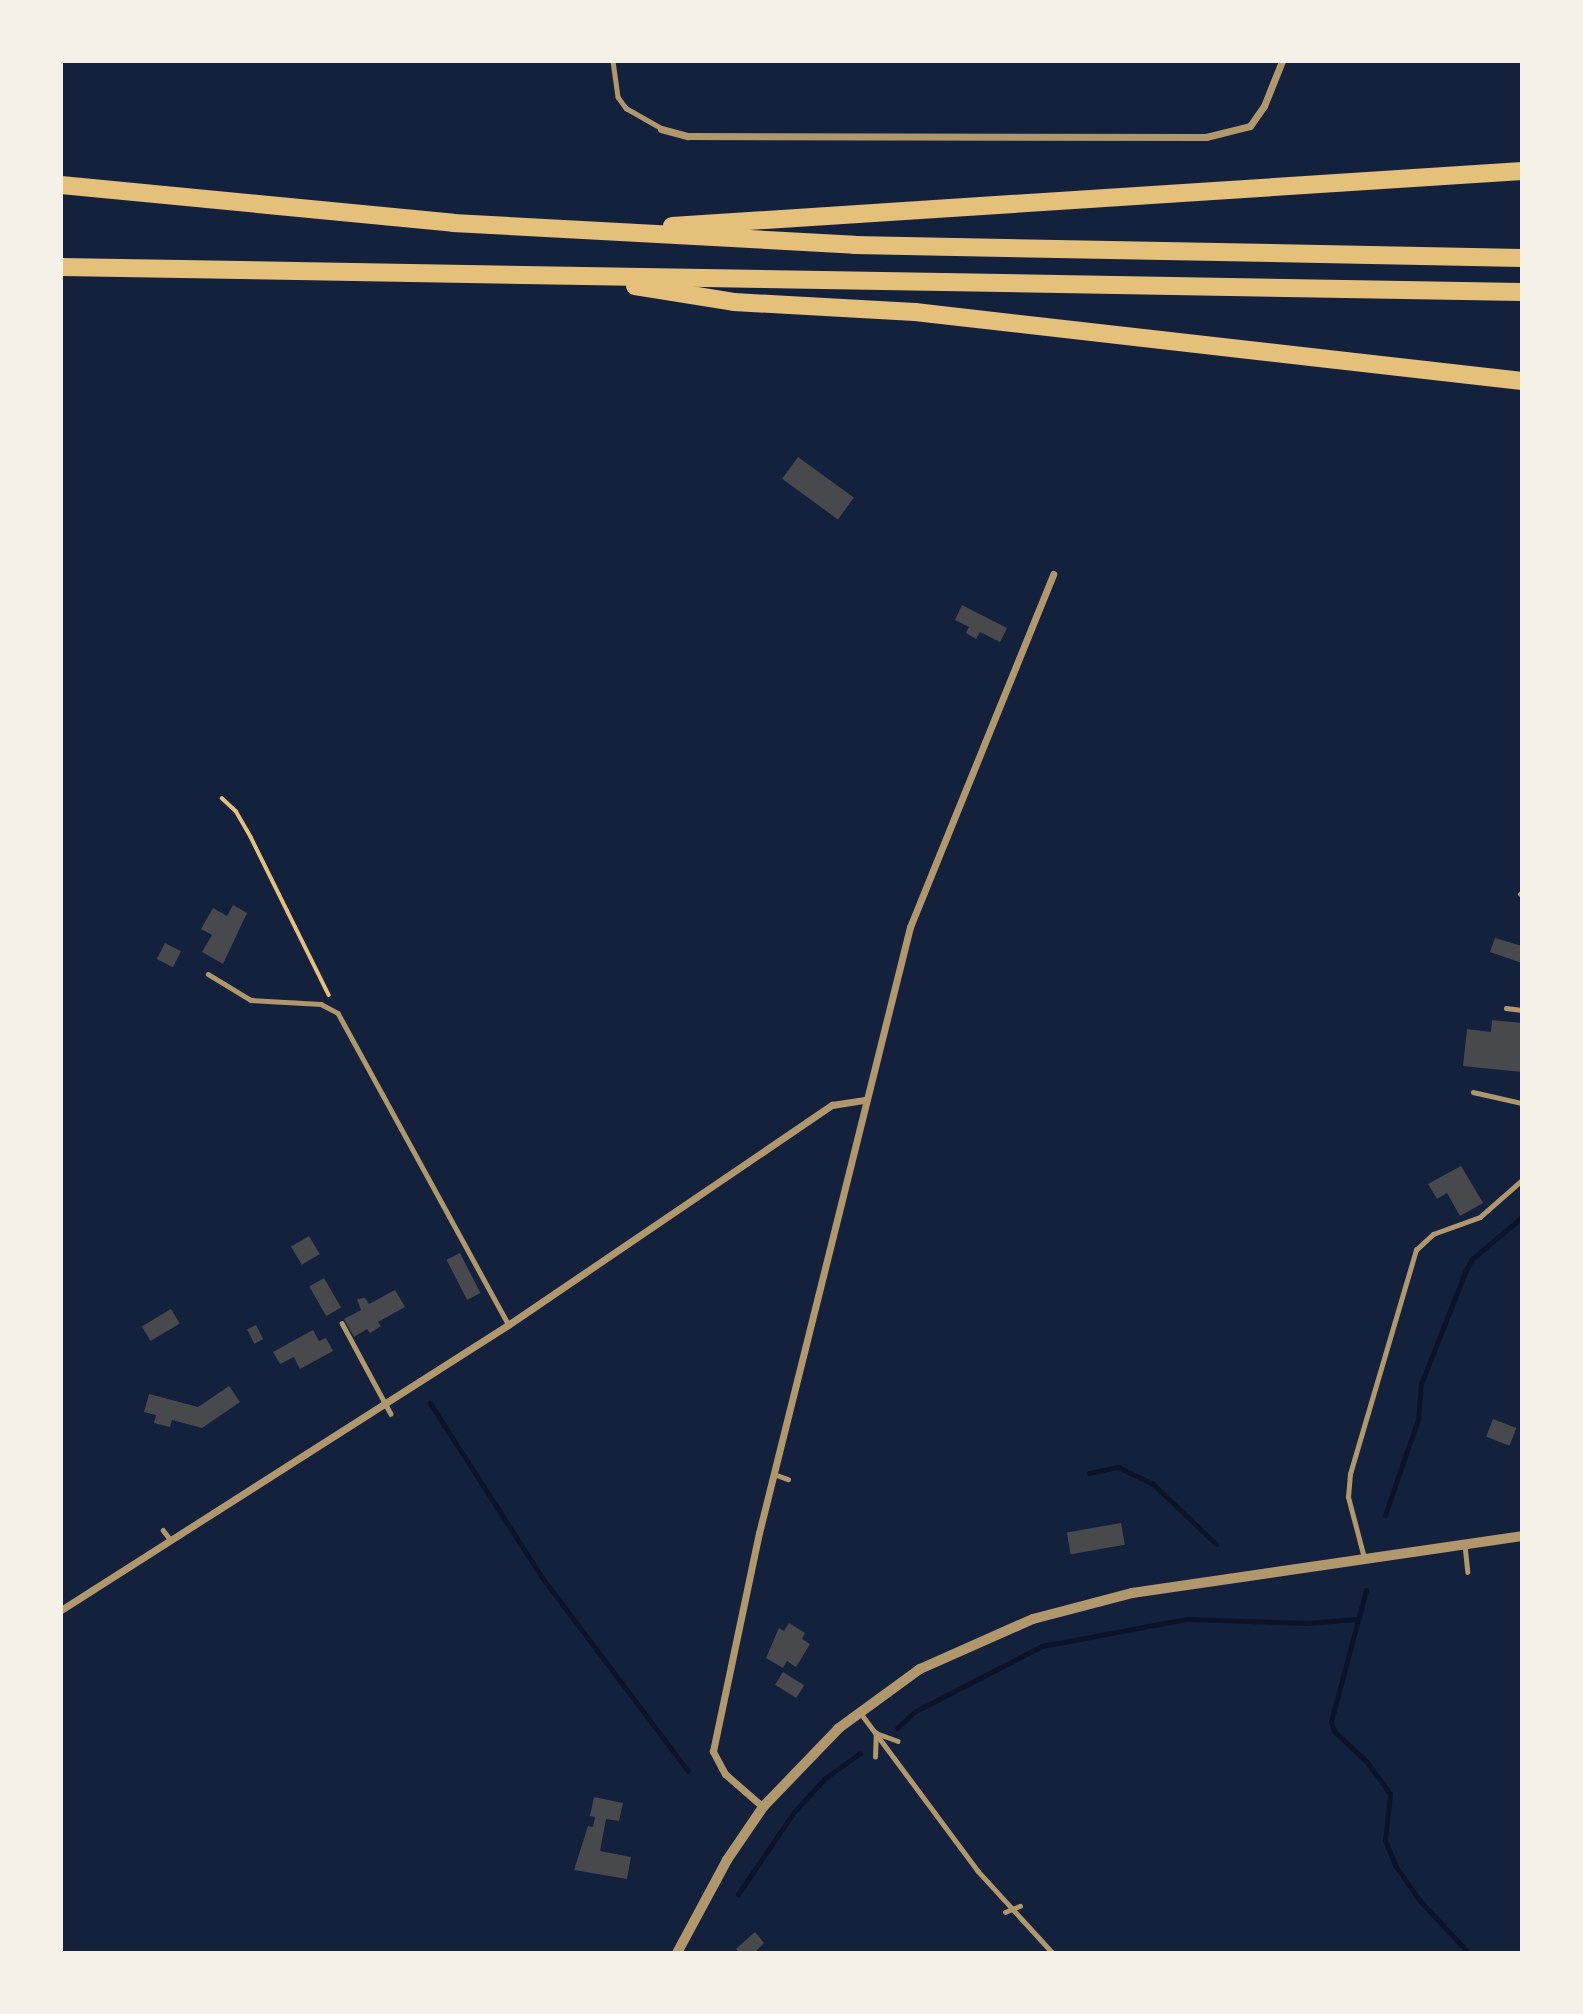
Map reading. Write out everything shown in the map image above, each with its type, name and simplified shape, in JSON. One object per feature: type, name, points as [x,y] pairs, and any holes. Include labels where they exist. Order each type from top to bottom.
[{"type":"highway","points":[[598,232],[1522,171]]},
{"type":"highway","points":[[61,185],[453,223],[854,245],[1522,258]]},
{"type":"highway","points":[[61,267],[1522,292]]},
{"type":"highway","points":[[572,276],[734,302],[915,312],[1522,381]]},
{"type":"street","points":[[662,129],[688,136],[1206,137],[1250,126],[1264,106],[1282,61]]},
{"type":"street","points":[[763,1807],[725,1774],[713,1751],[774,1474],[909,927],[1053,574]]},
{"type":"street","points":[[61,1610],[509,1325],[832,1105],[865,1100]]},
{"type":"street","points":[[677,1953],[720,1871],[763,1807],[860,1711],[920,1669],[1044,1615],[1132,1593],[1522,1536]]},
{"type":"lane","points":[[613,61],[618,97],[626,108],[662,129]]},
{"type":"lane","points":[[208,974],[251,1000],[321,1004],[338,1013],[509,1325]]},
{"type":"lane","points":[[1506,1008],[1522,1010]]},
{"type":"lane","points":[[1473,1092],[1522,1103]]},
{"type":"lane","points":[[1364,1558],[1348,1497],[1350,1474],[1416,1250],[1433,1234],[1480,1217],[1522,1180]]},
{"type":"lane","points":[[342,1323],[391,1414]]},
{"type":"lane","points":[[774,1474],[788,1479]]},
{"type":"lane","points":[[163,1530],[170,1539]]},
{"type":"lane","points":[[1464,1544],[1468,1572]]},
{"type":"lane","points":[[860,1711],[1011,1909],[1052,1953]]},
{"type":"lane","points":[[876,1733],[898,1741]]},
{"type":"lane","points":[[875,1757],[876,1733]]},
{"type":"lane","points":[[1005,1912],[1020,1906]]},
{"type":"path","points":[[222,798],[246,828],[338,1013]]},
{"type":"building","points":[[798,457],[854,498],[838,519],[782,479]]},
{"type":"building","points":[[962,605],[1007,628],[1000,642],[980,632],[976,639],[966,633],[969,627],[955,620]]},
{"type":"building","points":[[233,905],[247,913],[223,964],[202,952],[212,935],[201,929],[213,908],[227,916]]},
{"type":"building","points":[[1495,938],[1522,946],[1522,963],[1490,952]]},
{"type":"building","points":[[165,943],[181,951],[173,967],[157,959]]},
{"type":"building","points":[[1492,1020],[1522,1023],[1522,1072],[1463,1066],[1467,1029],[1491,1032]]},
{"type":"building","points":[[1461,1166],[1483,1203],[1460,1216],[1447,1193],[1437,1199],[1428,1184]]},
{"type":"building","points":[[309,1236],[320,1254],[302,1265],[291,1247]]},
{"type":"building","points":[[460,1253],[480,1293],[467,1300],[447,1260]]},
{"type":"building","points":[[324,1278],[341,1307],[326,1316],[309,1286]]},
{"type":"building","points":[[395,1290],[405,1307],[378,1322],[381,1326],[370,1333],[367,1329],[354,1337],[344,1319],[361,1310],[357,1299],[365,1298],[369,1304]]},
{"type":"building","points":[[171,1309],[180,1324],[151,1341],[142,1327]]},
{"type":"building","points":[[256,1325],[263,1339],[254,1344],[247,1330]]},
{"type":"building","points":[[313,1330],[319,1341],[326,1338],[333,1351],[300,1369],[294,1357],[280,1364],[273,1352]]},
{"type":"building","points":[[229,1386],[240,1402],[202,1428],[172,1420],[170,1427],[154,1423],[156,1415],[144,1412],[149,1394],[198,1407]]},
{"type":"building","points":[[1493,1419],[1516,1428],[1510,1446],[1486,1437]]},
{"type":"building","points":[[1121,1523],[1125,1545],[1071,1554],[1067,1533]]},
{"type":"building","points":[[789,1623],[805,1633],[802,1639],[810,1644],[796,1667],[787,1661],[783,1668],[766,1658],[779,1628],[784,1631]]},
{"type":"building","points":[[783,1672],[804,1685],[796,1698],[775,1685]]},
{"type":"building","points":[[594,1797],[623,1803],[619,1821],[606,1819],[600,1851],[631,1857],[627,1879],[574,1870],[588,1826],[593,1827],[595,1817],[590,1816]]},
{"type":"building","points":[[755,1932],[764,1943],[754,1953],[739,1953],[736,1949]]},
{"type":"waterway","points":[[1385,1515],[1418,1419],[1421,1384],[1466,1270],[1472,1259],[1522,1217]]},
{"type":"waterway","points":[[430,1403],[541,1576],[688,1771]]},
{"type":"waterway","points":[[1089,1473],[1118,1467],[1153,1484],[1216,1544]]},
{"type":"waterway","points":[[1366,1590],[1331,1722],[1334,1731],[1367,1762],[1390,1794],[1385,1840],[1395,1865],[1420,1901],[1469,1953]]},
{"type":"waterway","points":[[897,1728],[914,1712],[1042,1646],[1186,1619],[1307,1623],[1357,1619]]},
{"type":"waterway","points":[[738,1894],[794,1812],[824,1779],[860,1753]]}]
